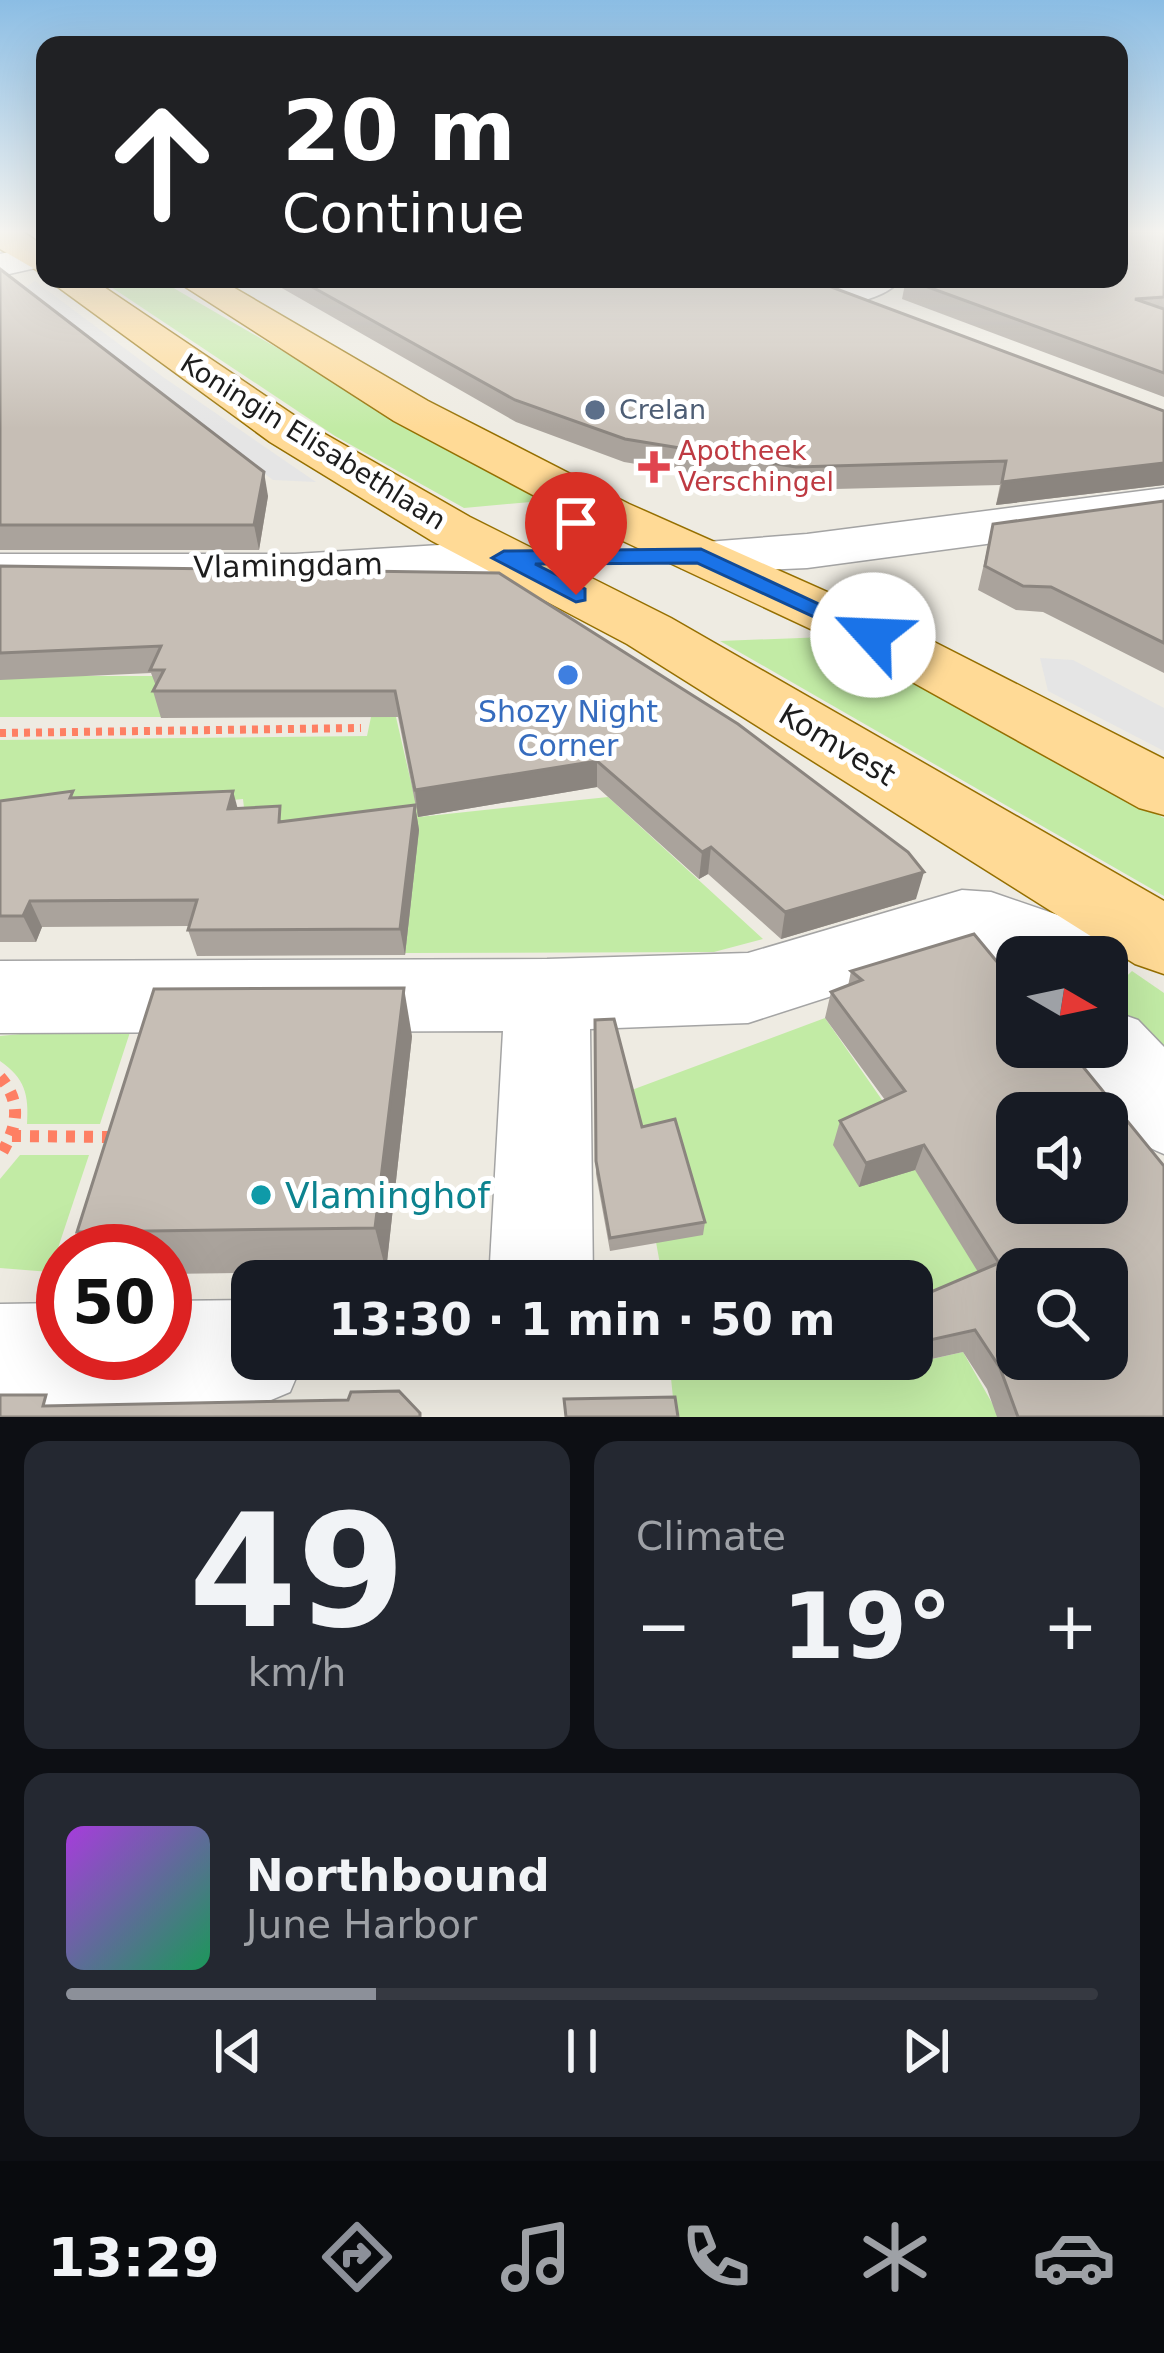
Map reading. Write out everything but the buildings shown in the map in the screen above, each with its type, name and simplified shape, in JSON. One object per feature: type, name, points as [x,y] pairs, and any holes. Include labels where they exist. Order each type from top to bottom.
[{"type":"main road","name":"Koningin Elisabethlaan","points":[[83,297],[287,432],[504,558]]},
{"type":"main road","points":[[222,297],[410,412],[873,635],[1164,790]]},
{"type":"main road","points":[[504,558],[701,556]]},
{"type":"main road","name":"Komvest","points":[[504,558],[649,632],[1152,934]]},
{"type":"street","points":[[701,556],[807,551],[1164,504]]},
{"type":"street","name":"Vlamingdam","points":[[0,571],[295,571],[504,558]]},
{"type":"street","points":[[0,997],[547,995],[748,988],[962,922],[991,924],[1021,936]]},
{"type":"street","points":[[1079,936],[1152,934]]},
{"type":"street","points":[[541,1260],[547,995]]},
{"type":"street","points":[[1126,1068],[1164,1112]]},
{"type":"street","points":[[0,1358],[231,1354]]},
{"type":"path","points":[[0,733],[361,728]]},
{"type":"path","points":[[0,1077],[11,1087],[18,1106],[12,1136],[0,1156]]},
{"type":"path","points":[[12,1136],[122,1136]]},
{"type":"green space","points":[[126,297],[189,297],[542,501],[464,508],[335,436]]},
{"type":"green space","points":[[826,637],[1164,818],[1164,896],[720,641]]},
{"type":"green space","points":[[8,664],[40,676],[154,676],[162,717],[0,717],[0,680]]},
{"type":"green space","points":[[371,717],[396,717],[419,817],[608,797],[763,939],[714,952],[405,953],[416,842],[247,834],[243,799],[0,822],[0,740],[367,736]]},
{"type":"green space","points":[[1132,971],[1164,993],[1164,1075],[1128,1033],[1128,975]]},
{"type":"green space","points":[[825,1018],[928,1166],[987,1286],[933,1309],[933,1260],[659,1260],[629,1091]]},
{"type":"green space","points":[[133,1023],[100,1124],[27,1124],[24,1088],[0,1061],[0,1036]]},
{"type":"green space","points":[[20,1155],[89,1155],[66,1224],[36,1224],[36,1271],[0,1268],[0,1179]]},
{"type":"green space","points":[[963,1352],[1000,1417],[675,1417],[671,1380],[933,1380],[933,1359]]},
{"type":"shaded area","points":[[34,297],[57,297],[316,482],[273,480]]},
{"type":"shaded area","points":[[1040,658],[1073,660],[1164,708],[1164,751],[1048,691]]},
{"type":"place","name":"Crelan","points":[[595,410]]},
{"type":"place","name":"Apotheek Verschingel","points":[[654,467]]},
{"type":"place","name":"Shozy Night Corner","points":[[568,675]]},
{"type":"place","name":"Vlaminghof","points":[[261,1195]]},
{"type":"route","points":[[576,595],[504,558],[701,556],[873,635]]}]
